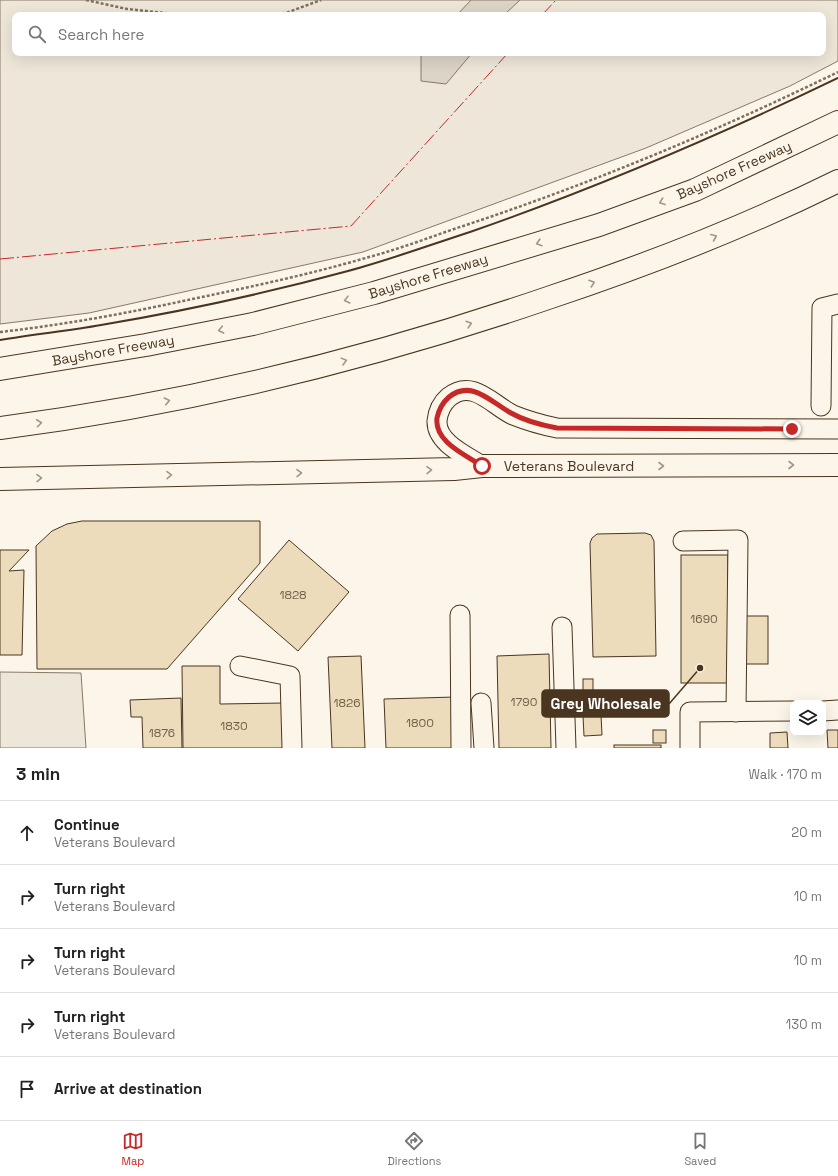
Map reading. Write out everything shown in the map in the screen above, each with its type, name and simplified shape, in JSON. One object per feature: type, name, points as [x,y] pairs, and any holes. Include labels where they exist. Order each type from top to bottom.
[{"type":"main road","name":"Bayshore Freeway","points":[[0,369],[146,345],[253,324],[374,293],[599,225],[695,190],[838,122]]},
{"type":"main road","points":[[0,428],[53,421],[167,401],[270,380],[393,348],[616,276],[714,237],[838,181]]},
{"type":"main road","name":"Veterans Boulevard","points":[[0,479],[454,469],[482,466],[838,465]]},
{"type":"street","points":[[821,406],[822,308],[838,304]]},
{"type":"street","points":[[482,466],[447,442],[440,433],[437,422],[439,410],[445,400],[455,393],[468,390],[478,392],[512,414],[539,425],[557,428],[838,429]]},
{"type":"street","points":[[682,541],[738,540],[736,712]]},
{"type":"street","points":[[460,615],[461,748]]},
{"type":"street","points":[[562,627],[566,748]]},
{"type":"street","points":[[240,666],[290,676],[292,748]]},
{"type":"street","points":[[481,703],[484,748]]},
{"type":"street","points":[[826,711],[838,710]]},
{"type":"street","points":[[690,748],[690,712],[790,711]]},
{"type":"path","points":[[86,0],[127,9],[156,12]]},
{"type":"path","points":[[289,12],[321,0]]},
{"type":"path","points":[[0,332],[36,328],[150,308],[248,288],[369,257],[582,184],[690,140],[776,102],[838,72]]},
{"type":"shaded area","points":[[0,0],[838,0],[838,61],[790,86],[646,148],[363,252],[89,313],[0,324]]},
{"type":"shaded area","points":[[471,0],[520,0],[507,12],[460,12]]},
{"type":"shaded area","points":[[421,56],[469,56],[446,84],[421,81]]},
{"type":"shaded area","points":[[0,672],[81,673],[86,748],[0,748]]},
{"type":"building","points":[[82,521],[260,521],[260,563],[167,669],[37,669],[36,546],[52,531],[67,524]]},
{"type":"building","points":[[645,533],[651,535],[654,541],[656,656],[593,657],[590,543],[592,538],[597,534]]},
{"type":"building","points":[[289,540],[349,592],[298,651],[238,599]]},
{"type":"building","points":[[0,550],[29,550],[9,571],[24,570],[22,655],[0,655]]},
{"type":"building","points":[[681,555],[728,555],[728,683],[681,683]]},
{"type":"building","points":[[745,616],[768,616],[768,664],[745,664]]},
{"type":"building","points":[[549,654],[551,748],[499,748],[497,656]]},
{"type":"building","points":[[361,656],[365,748],[332,748],[328,657]]},
{"type":"building","points":[[182,666],[220,666],[220,704],[284,703],[285,748],[183,748]]},
{"type":"building","points":[[583,679],[593,679],[593,709],[583,709]]},
{"type":"building","points":[[455,697],[456,748],[386,748],[384,699]]},
{"type":"building","points":[[181,698],[182,748],[143,748],[142,717],[131,717],[130,700]]},
{"type":"building","points":[[601,715],[602,735],[584,736],[583,716]]},
{"type":"building","points":[[653,730],[666,730],[666,743],[653,743]]},
{"type":"building","points":[[827,730],[838,730],[838,748],[828,748]]},
{"type":"building","points":[[787,732],[788,748],[770,748],[770,733]]},
{"type":"building","points":[[614,745],[661,745],[661,748],[614,748]]},
{"type":"wall","points":[[0,340],[132,320],[194,308],[287,287],[379,262],[470,232],[564,198],[702,141],[838,78]]},
{"type":"power","points":[[545,12],[556,0]]},
{"type":"power","points":[[0,259],[351,226],[505,56]]},
{"type":"place","name":"Grey Wholesale","points":[[700,668]]},
{"type":"route","points":[[482,466],[447,442],[440,433],[437,422],[439,410],[445,400],[455,393],[468,390],[478,392],[512,414],[539,425],[557,428],[792,429]]}]
